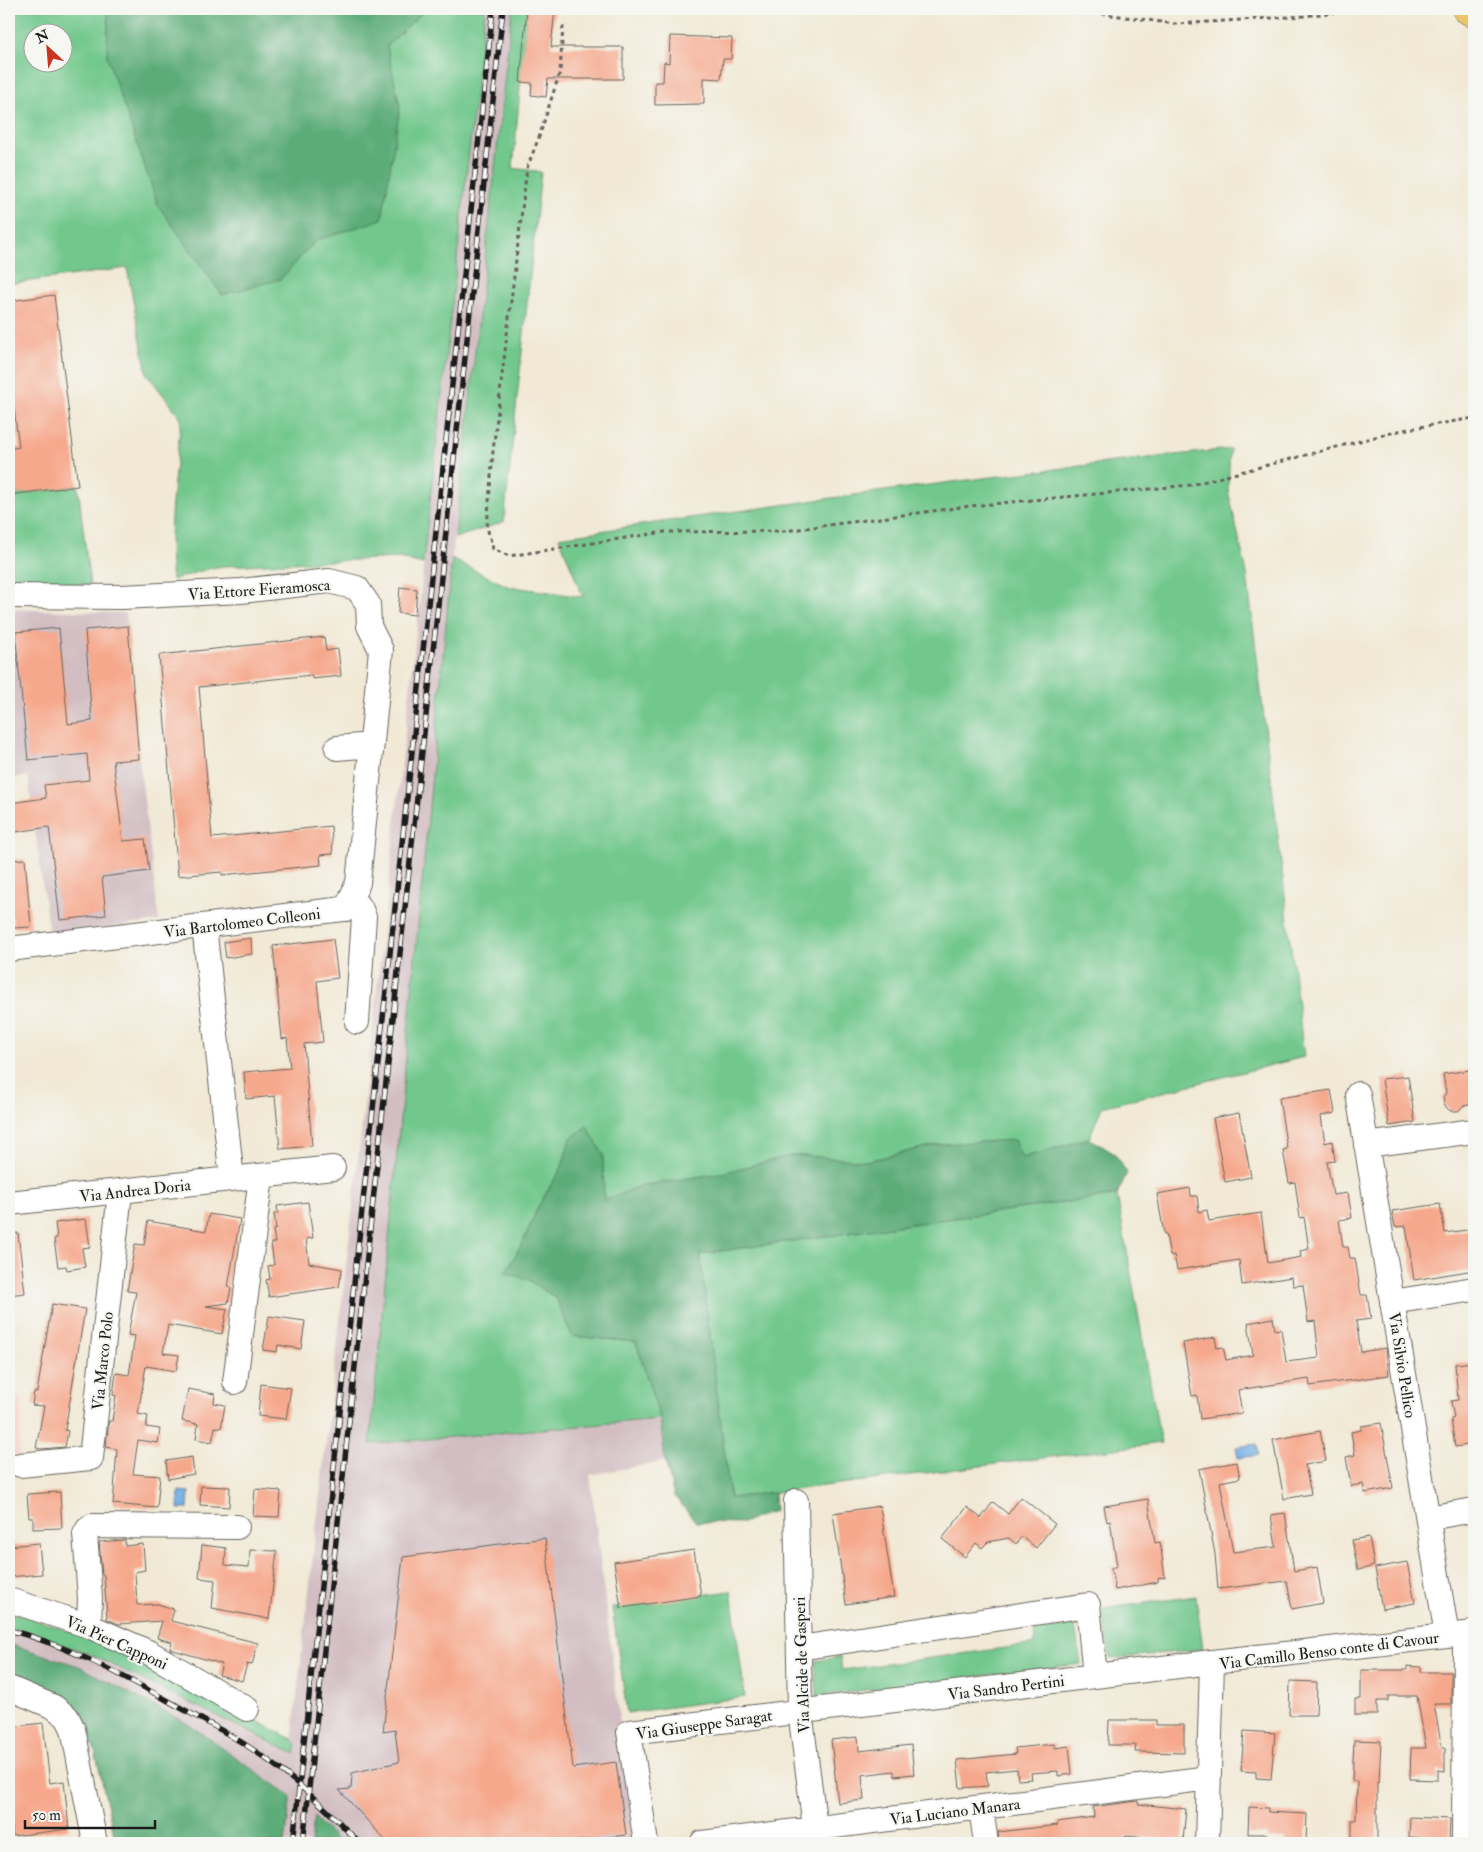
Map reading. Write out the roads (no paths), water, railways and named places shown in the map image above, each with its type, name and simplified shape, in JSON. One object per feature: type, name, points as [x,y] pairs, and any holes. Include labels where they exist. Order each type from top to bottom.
[{"type":"main road","points":[[1466,9],[1474,14]]},
{"type":"street","name":"Via Ettore Fieramosca","points":[[9,596],[122,597],[241,591],[329,581],[357,588],[368,604],[369,626],[381,650],[358,883],[346,909]]},
{"type":"street","points":[[337,748],[372,745]]},
{"type":"street","points":[[346,909],[360,908],[364,917],[357,1022]]},
{"type":"street","name":"Via Bartolomeo Colleoni","points":[[9,949],[346,909]]},
{"type":"street","points":[[204,926],[232,1179]]},
{"type":"street","name":"Via Silvio Pellico","points":[[1358,1094],[1428,1518],[1462,1634],[1464,1843]]},
{"type":"street","points":[[1366,1145],[1474,1132]]},
{"type":"street","name":"Via Andrea Doria","points":[[9,1203],[333,1168]]},
{"type":"street","points":[[235,1382],[260,1176]]},
{"type":"street","name":"Via Marco Polo","points":[[20,1465],[91,1458],[120,1192]]},
{"type":"street","points":[[1392,1302],[1474,1289]]},
{"type":"street","name":"Via Alcide de Gasperi","points":[[796,1501],[800,1711],[817,1836]]},
{"type":"street","points":[[1428,1518],[1474,1510]]},
{"type":"street","points":[[89,1626],[90,1598],[85,1534],[92,1526],[237,1527]]},
{"type":"street","name":"Via Pier Capponi","points":[[9,1600],[89,1626],[148,1652],[247,1709]]},
{"type":"street","points":[[799,1648],[1088,1605],[1095,1676]]},
{"type":"street","name":"Via Camillo Benso conte di Cavour","points":[[1207,1843],[1212,1662],[1462,1634]]},
{"type":"street","name":"Via Sandro Pertini","points":[[800,1711],[1212,1662]]},
{"type":"street","points":[[9,1688],[54,1707],[68,1717],[74,1736],[95,1843]]},
{"type":"street","name":"Via Giuseppe Saragat","points":[[646,1843],[629,1732],[800,1711]]},
{"type":"street","name":"Via Luciano Manara","points":[[702,1843],[817,1836],[981,1808],[1209,1778]]},
{"type":"street","points":[[981,1808],[986,1843]]},
{"type":"water","points":[[1257,1444],[1259,1455],[1238,1458],[1236,1447]]},
{"type":"water","points":[[179,1491],[189,1492],[188,1509],[178,1509]]},
{"type":"railway","points":[[293,1843],[493,9]]},
{"type":"railway","points":[[303,1843],[503,9]]},
{"type":"railway","points":[[9,1630],[50,1643],[109,1669],[231,1736],[257,1752],[305,1790],[359,1843]]}]
